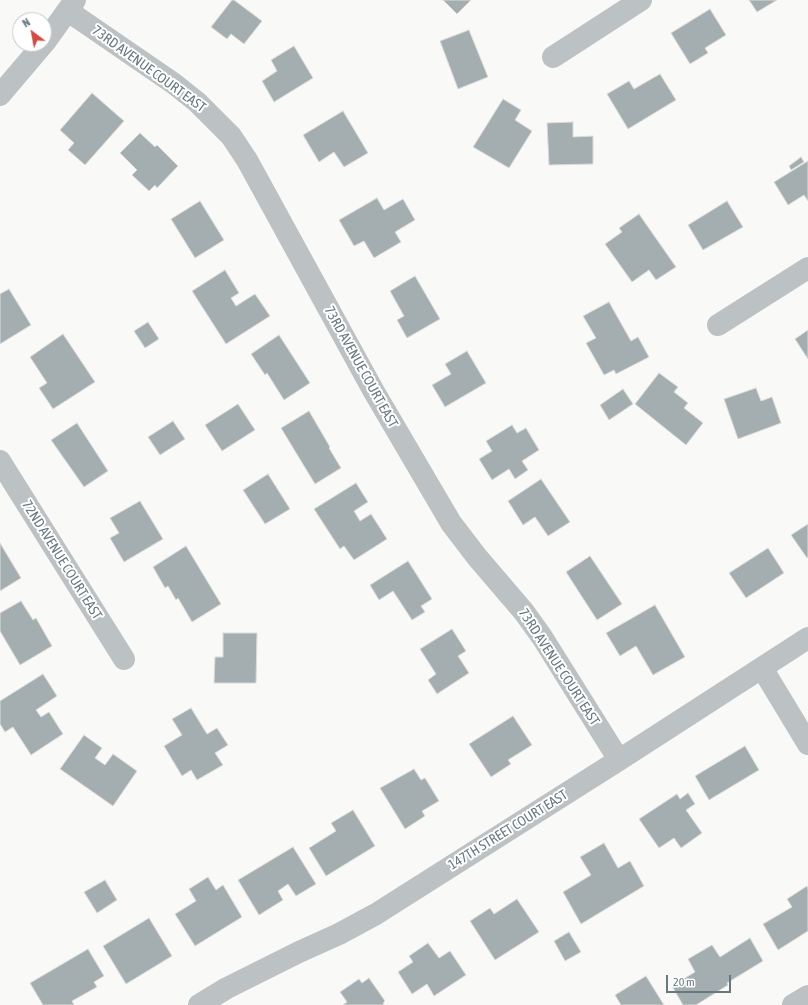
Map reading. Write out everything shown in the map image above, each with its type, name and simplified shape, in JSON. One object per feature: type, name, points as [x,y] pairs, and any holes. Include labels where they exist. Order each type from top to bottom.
[{"type":"street","points":[[553,57],[641,0]]},
{"type":"street","points":[[0,95],[45,42],[72,5]]},
{"type":"street","name":"73RD AVENUE COURT EAST","points":[[72,5],[207,111],[231,136],[247,160],[373,390],[451,523],[477,557],[524,612],[542,637],[619,760]]},
{"type":"street","points":[[718,325],[808,268]]},
{"type":"street","name":"72ND AVENUE COURT EAST","points":[[0,461],[124,659]]},
{"type":"street","name":"147TH STREET COURT EAST","points":[[199,1005],[227,988],[339,934],[376,914],[808,638]]},
{"type":"street","points":[[762,668],[808,744]]},
{"type":"street","points":[[793,1005],[808,996]]},
{"type":"building","points":[[232,0],[262,21],[244,44],[231,34],[227,39],[211,27]]},
{"type":"building","points":[[443,0],[471,0],[457,14]]},
{"type":"building","points":[[749,0],[777,0],[757,12]]},
{"type":"building","points":[[710,9],[726,35],[705,48],[708,53],[690,64],[671,33]]},
{"type":"building","points":[[469,30],[488,77],[458,89],[440,41]]},
{"type":"building","points":[[294,46],[313,78],[274,102],[262,81],[277,71],[271,60]]},
{"type":"building","points":[[660,74],[676,100],[628,129],[607,94],[629,81],[634,89]]},
{"type":"building","points":[[92,93],[124,121],[85,165],[68,150],[74,143],[60,130]]},
{"type":"building","points":[[503,99],[521,110],[515,120],[532,131],[509,168],[473,147]]},
{"type":"building","points":[[343,111],[368,153],[344,167],[334,152],[319,162],[303,135]]},
{"type":"building","points":[[573,122],[573,137],[593,136],[593,164],[549,165],[547,123]]},
{"type":"building","points":[[140,133],[155,147],[157,145],[178,166],[157,188],[155,185],[149,191],[132,175],[137,170],[120,153]]},
{"type":"building","points":[[801,157],[804,162],[791,170],[789,166]]},
{"type":"building","points":[[808,161],[808,201],[804,195],[788,205],[774,182]]},
{"type":"building","points":[[377,198],[384,210],[403,199],[415,220],[395,232],[401,242],[374,258],[364,241],[354,246],[339,220]]},
{"type":"building","points":[[200,201],[224,240],[195,258],[171,219]]},
{"type":"building","points":[[727,201],[743,227],[703,250],[688,225]]},
{"type":"building","points":[[639,214],[676,267],[656,280],[649,270],[632,282],[605,244],[622,232],[619,228]]},
{"type":"building","points":[[225,270],[239,293],[231,298],[236,306],[255,294],[270,316],[226,344],[192,291]]},
{"type":"building","points":[[415,276],[440,319],[407,338],[397,320],[404,316],[390,291]]},
{"type":"building","points":[[9,289],[31,325],[0,344],[0,294]]},
{"type":"building","points":[[609,302],[631,341],[638,337],[649,357],[616,374],[614,370],[604,375],[586,343],[596,338],[583,316]]},
{"type":"building","points":[[148,322],[159,339],[145,348],[134,331]]},
{"type":"building","points":[[808,330],[808,359],[795,339]]},
{"type":"building","points":[[63,334],[95,382],[53,409],[39,388],[47,383],[30,357]]},
{"type":"building","points":[[279,335],[310,383],[284,400],[267,373],[265,375],[251,354]]},
{"type":"building","points":[[467,351],[486,383],[445,407],[432,385],[451,374],[445,364]]},
{"type":"building","points":[[659,373],[678,387],[674,392],[688,403],[684,408],[703,423],[686,445],[635,404]]},
{"type":"building","points":[[756,388],[761,401],[772,397],[781,423],[738,439],[724,399]]},
{"type":"building","points":[[623,389],[633,404],[609,420],[600,405]]},
{"type":"building","points":[[238,404],[255,430],[222,451],[205,425]]},
{"type":"building","points":[[309,411],[341,468],[315,484],[281,428]]},
{"type":"building","points":[[173,421],[185,439],[160,455],[148,437]]},
{"type":"building","points":[[77,423],[108,471],[84,487],[51,440]]},
{"type":"building","points":[[512,425],[517,433],[526,428],[539,450],[522,461],[528,470],[515,479],[509,469],[492,480],[479,459],[492,451],[486,441]]},
{"type":"building","points":[[268,474],[290,509],[265,524],[243,490]]},
{"type":"building","points":[[541,479],[570,522],[548,536],[535,517],[523,525],[508,501]]},
{"type":"building","points":[[356,483],[368,502],[354,511],[360,521],[371,514],[387,539],[354,560],[344,546],[340,549],[314,509]]},
{"type":"building","points":[[140,501],[163,539],[124,562],[110,538],[119,533],[110,518]]},
{"type":"building","points":[[808,524],[808,557],[807,558],[791,535]]},
{"type":"building","points":[[0,543],[21,578],[0,591]]},
{"type":"building","points":[[186,546],[221,604],[192,622],[178,598],[176,600],[168,586],[165,588],[153,567]]},
{"type":"building","points":[[768,548],[784,573],[746,598],[729,573]]},
{"type":"building","points":[[590,556],[622,604],[597,620],[566,572]]},
{"type":"building","points":[[408,561],[432,599],[421,606],[425,612],[412,620],[393,591],[379,600],[370,585]]},
{"type":"building","points":[[21,601],[33,620],[36,618],[52,646],[20,665],[0,631],[0,613]]},
{"type":"building","points":[[655,605],[685,657],[653,675],[636,646],[620,656],[606,633]]},
{"type":"building","points":[[452,629],[466,651],[458,656],[469,673],[437,694],[428,680],[436,674],[420,649]]},
{"type":"building","points":[[223,633],[257,633],[256,683],[214,683],[215,657],[223,657]]},
{"type":"building","points":[[43,674],[57,696],[36,710],[41,717],[49,712],[63,734],[31,755],[13,727],[5,732],[0,724],[0,701]]},
{"type":"building","points":[[191,708],[207,734],[217,728],[228,745],[215,753],[223,765],[197,780],[191,770],[182,776],[164,746],[182,735],[172,719]]},
{"type":"building","points":[[513,716],[532,745],[508,760],[511,764],[491,777],[469,744]]},
{"type":"building","points":[[84,735],[102,748],[95,758],[105,765],[113,754],[137,771],[113,806],[60,769]]},
{"type":"building","points":[[745,746],[759,770],[709,800],[695,776]]},
{"type":"building","points":[[414,769],[421,780],[425,778],[439,801],[422,811],[425,816],[405,829],[380,788]]},
{"type":"building","points":[[688,793],[695,804],[686,810],[702,833],[681,848],[674,838],[659,848],[639,819],[677,794],[680,799]]},
{"type":"building","points":[[353,810],[375,846],[326,876],[309,848],[336,831],[331,823]]},
{"type":"building","points":[[604,843],[618,868],[630,861],[644,886],[581,924],[563,892],[591,875],[580,857]]},
{"type":"building","points":[[293,847],[316,884],[296,896],[288,884],[278,891],[283,900],[259,915],[238,880]]},
{"type":"building","points":[[208,877],[216,890],[223,885],[242,917],[195,946],[175,914],[196,901],[189,889]]},
{"type":"building","points":[[105,880],[117,900],[97,913],[84,892]]},
{"type":"building","points":[[807,886],[808,931],[778,950],[763,924],[792,907],[787,899]]},
{"type":"building","points":[[517,899],[539,932],[495,960],[470,921],[490,908],[494,914]]},
{"type":"building","points":[[149,918],[172,956],[126,984],[103,946]]},
{"type":"building","points":[[569,932],[581,952],[565,961],[554,941]]},
{"type":"building","points":[[750,938],[763,961],[727,983],[728,985],[696,1005],[683,1005],[672,986],[695,972],[688,959],[712,945],[720,957]]},
{"type":"building","points":[[428,943],[439,958],[450,951],[466,975],[434,996],[427,984],[412,994],[398,972],[413,962],[409,956]]},
{"type":"building","points":[[88,949],[104,976],[94,982],[97,987],[72,1001],[74,1005],[43,1005],[30,983]]},
{"type":"building","points":[[646,976],[664,1005],[621,1005],[615,995]]},
{"type":"building","points":[[369,978],[385,1001],[383,1003],[384,1005],[343,1005],[347,1002],[340,992],[359,979],[362,983]]}]
